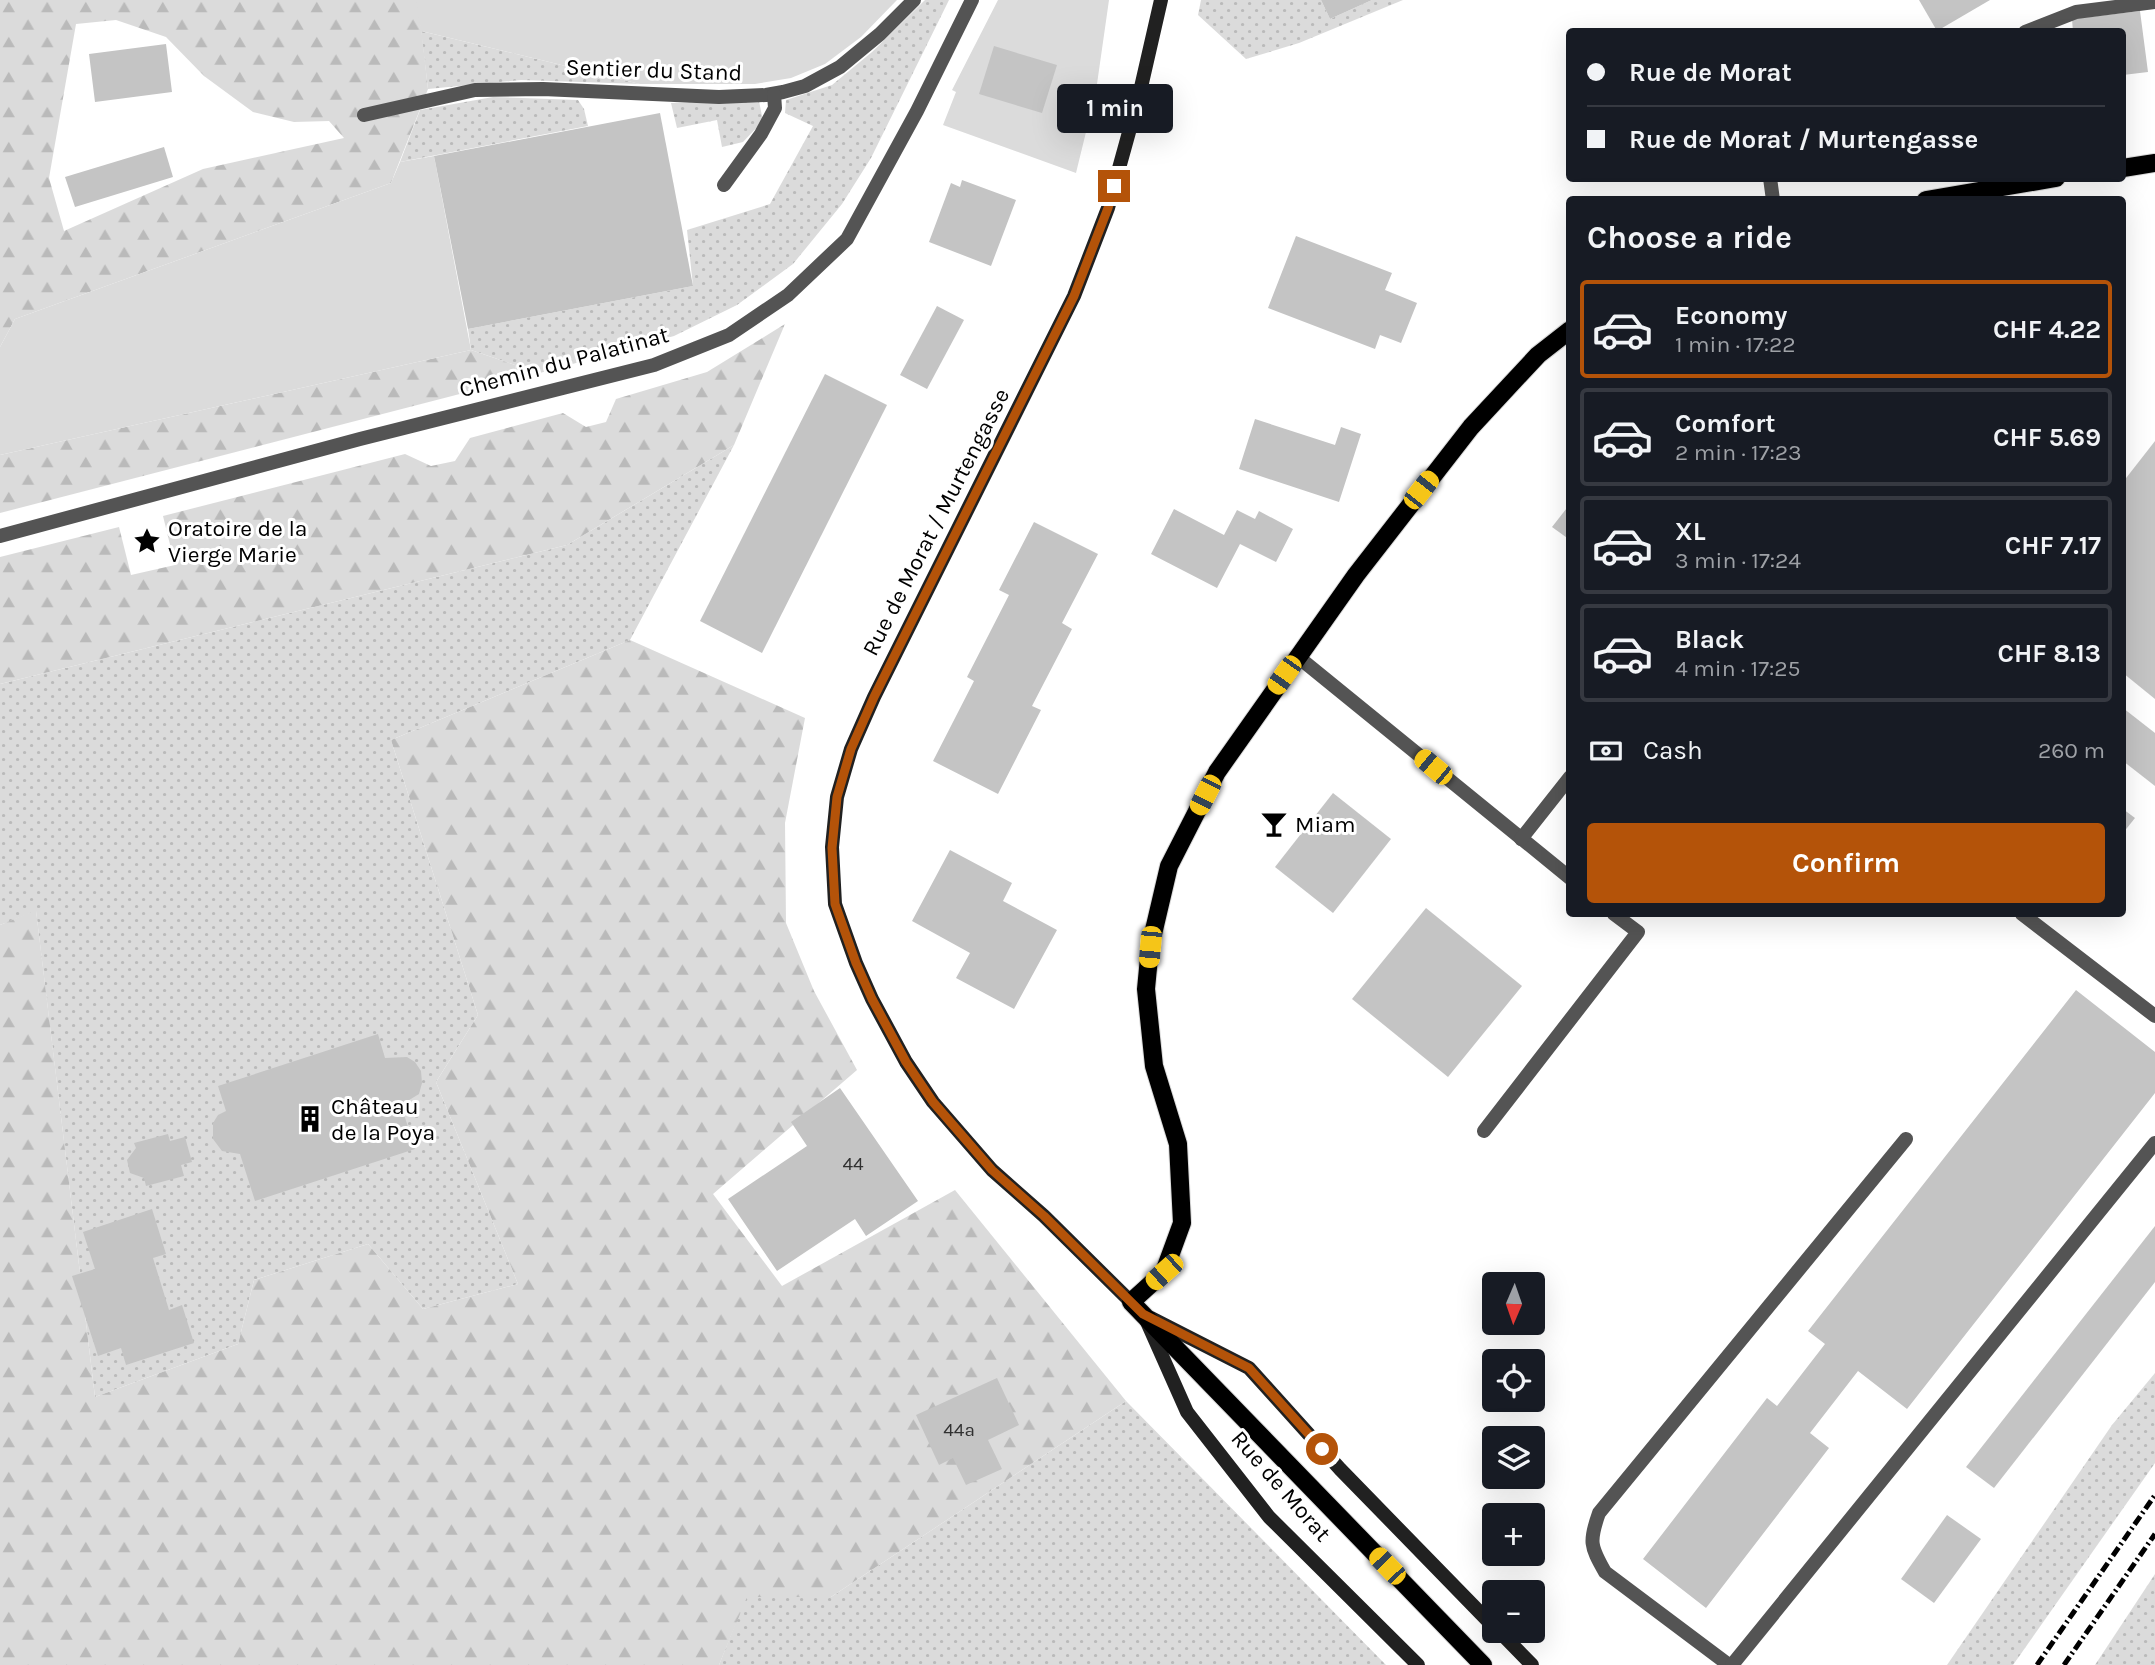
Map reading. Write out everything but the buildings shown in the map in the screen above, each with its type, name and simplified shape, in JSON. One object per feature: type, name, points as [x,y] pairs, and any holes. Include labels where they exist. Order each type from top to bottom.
[{"type":"main road","name":"Rue de Morat / Murtengasse","points":[[906,1062],[866,987],[835,904],[832,848],[837,797],[851,749],[874,697],[1074,296],[1108,208],[1139,96],[1161,0]]},
{"type":"main road","points":[[2126,168],[2155,163]]},
{"type":"main road","points":[[1950,196],[2032,182]]},
{"type":"main road","points":[[1483,1665],[1137,1308],[1164,1272],[1182,1223],[1178,1144],[1154,1066],[1146,989],[1150,947],[1169,866],[1217,772],[1356,575],[1471,427],[1538,355],[1566,333]]},
{"type":"main road","name":"Rue de Morat","points":[[906,1062],[933,1102],[992,1170],[1044,1216],[1137,1308],[1249,1368],[1340,1469],[1482,1615]]},
{"type":"main road","name":"Rue de Morat","points":[[1137,1308],[1187,1412],[1269,1517],[1418,1665]]},
{"type":"main road","points":[[1511,1643],[1532,1665]]},
{"type":"street","name":"Sentier du Stand","points":[[365,115],[475,90],[544,89],[719,97],[774,93],[805,86],[840,67],[880,34],[914,0]]},
{"type":"street","name":"Chemin du Palatinat","points":[[0,536],[360,439],[654,365],[729,335],[788,295],[847,239],[917,111],[972,0]]},
{"type":"street","points":[[2035,28],[2076,12],[2155,2]]},
{"type":"street","points":[[724,185],[761,134],[775,108],[774,93]]},
{"type":"street","points":[[1297,656],[1566,875]]},
{"type":"street","points":[[1521,839],[1566,782]]},
{"type":"street","points":[[1484,1131],[1638,932],[1618,917]]},
{"type":"street","points":[[2026,917],[2155,1016]]},
{"type":"street","points":[[1906,1139],[1599,1513],[1591,1535],[1595,1554],[1605,1572],[1730,1665],[2155,1143]]},
{"type":"green space","points":[[0,0],[418,0],[428,89],[391,183],[15,319],[0,347]],"holes":[[[116,20],[166,37],[204,76],[253,112],[294,122],[329,121],[344,138],[203,169],[64,231],[49,178],[76,24]]]},
{"type":"green space","points":[[416,0],[897,0],[861,37],[825,64],[791,78],[755,84],[640,84],[421,31]]},
{"type":"green space","points":[[925,0],[949,0],[871,158],[842,204],[793,264],[737,305],[674,336],[518,379],[515,365],[471,350],[468,329],[693,286],[687,230],[770,204],[813,126],[785,113],[786,100],[832,85],[872,52]]},
{"type":"green space","points":[[998,0],[1109,0],[1096,91],[1076,173],[943,125],[956,92],[952,90]]},
{"type":"green space","points":[[1201,0],[1321,0],[1330,19],[1372,0],[1403,0],[1299,43],[1246,59],[1198,15]]},
{"type":"green space","points":[[421,31],[640,84],[521,80],[428,89]]},
{"type":"green space","points":[[493,97],[578,100],[584,109],[588,126],[400,162],[420,110]]},
{"type":"green space","points":[[759,101],[763,121],[743,142],[722,147],[717,120],[677,128],[671,103]]},
{"type":"green space","points":[[434,156],[471,350],[0,455],[0,347],[15,319],[391,183],[400,162]]},
{"type":"green space","points":[[785,324],[734,445],[567,545],[0,684],[0,557],[119,527],[131,575],[175,565],[163,516],[405,454],[431,466],[455,461],[470,438],[563,413],[586,427],[606,422],[616,399],[707,372]]},
{"type":"green space","points":[[471,350],[515,365],[518,379],[0,513],[0,455]]},
{"type":"green space","points":[[734,445],[630,640],[391,740],[478,1015],[436,1082],[518,1284],[423,1309],[368,1244],[254,1280],[238,1344],[95,1397],[36,911],[0,925],[0,684],[567,545]]},
{"type":"green space","points":[[630,640],[805,718],[785,823],[786,923],[814,991],[857,1070],[713,1194],[782,1286],[955,1190],[1126,1401],[831,1597],[747,1597],[719,1665],[0,1665],[0,925],[36,910],[95,1397],[238,1344],[254,1280],[368,1244],[423,1309],[518,1284],[436,1082],[478,1015],[391,740]]},
{"type":"green space","points":[[2155,1373],[2155,1463],[2013,1665],[1947,1665],[2112,1425]]},
{"type":"green space","points":[[1126,1401],[1386,1665],[719,1665],[746,1597],[831,1597]]},
{"type":"green space","points":[[2155,1574],[2155,1665],[2095,1665]]},
{"type":"railway","points":[[2037,1665],[2155,1495]]},
{"type":"railway","points":[[2064,1665],[2155,1534]]},
{"type":"place","name":"Oratoire de la Vierge Marie","points":[[147,541]]},
{"type":"place","name":"Miam","points":[[1274,824]]},
{"type":"place","name":"Château de la Poya","points":[[310,1119]]},
{"type":"route","points":[[1114,186],[1074,296],[874,697],[851,749],[837,797],[834,822],[832,848],[835,904],[872,999],[906,1062],[933,1102],[992,1170],[1044,1216],[1143,1314],[1249,1368],[1322,1449]]}]
